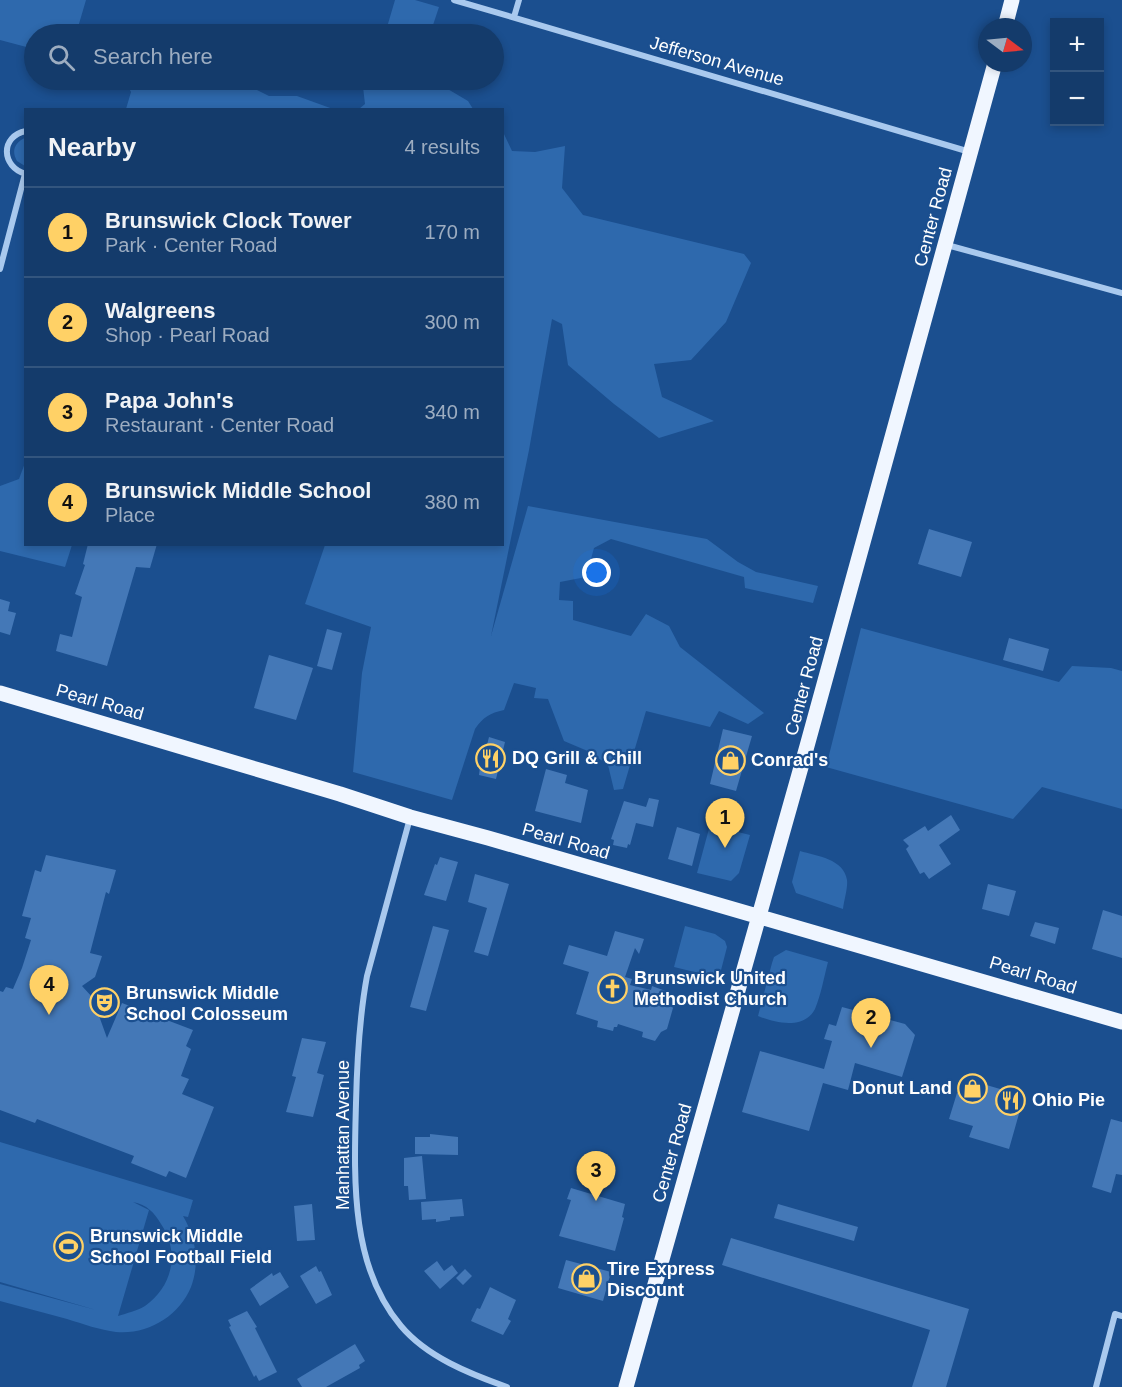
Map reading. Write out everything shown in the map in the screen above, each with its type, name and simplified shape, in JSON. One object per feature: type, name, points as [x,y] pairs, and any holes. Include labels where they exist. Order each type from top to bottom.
[{"type":"main road","points":[[1007,18],[1012,0]]},
{"type":"main road","name":"Center Road","points":[[626,1387],[759,917],[993,72]]},
{"type":"main road","name":"Pearl Road","points":[[0,693],[329,790],[410,817],[1122,1022]]},
{"type":"street","name":"Jefferson Avenue","points":[[454,0],[971,152]]},
{"type":"street","points":[[514,17],[519,0]]},
{"type":"street","points":[[24,132],[10,140],[6,154],[12,167],[24,173]]},
{"type":"street","points":[[0,269],[24,178]]},
{"type":"street","points":[[946,245],[1122,293]]},
{"type":"street","name":"Manhattan Avenue","points":[[410,817],[362,1001],[355,1134],[356,1189],[361,1234],[373,1279],[382,1301],[407,1333],[426,1348],[460,1368],[507,1387]]},
{"type":"street","points":[[1096,1387],[1119,1315]]},
{"type":"shaded area","points":[[0,0],[86,0],[79,24],[24,24],[24,46],[0,40]]},
{"type":"shaded area","points":[[395,0],[415,0],[439,7],[433,24],[388,24]]},
{"type":"shaded area","points":[[130,90],[257,90],[269,96],[297,96],[330,108],[126,108]]},
{"type":"shaded area","points":[[363,90],[449,90],[468,101],[472,108],[360,108],[365,104]]},
{"type":"shaded area","points":[[504,134],[512,151],[535,152],[565,146],[562,188],[583,215],[744,254],[751,263],[726,322],[691,360],[654,364],[662,397],[714,421],[659,438],[568,365],[562,324],[552,319],[529,450],[491,636],[528,506],[707,539],[756,572],[818,586],[813,603],[745,588],[744,577],[611,539],[594,548],[586,577],[560,582],[559,600],[573,601],[573,620],[631,636],[646,614],[669,626],[680,647],[764,713],[748,724],[719,711],[710,727],[646,711],[623,789],[614,790],[608,765],[590,752],[564,741],[548,699],[534,698],[536,688],[514,683],[504,710],[487,716],[475,729],[452,800],[353,772],[362,673],[371,627],[305,604],[325,546],[504,546]]},
{"type":"shaded area","points":[[24,139],[24,165],[17,161],[14,150],[16,144]]},
{"type":"shaded area","points":[[24,466],[24,546],[72,546],[65,567],[0,551],[0,486],[19,479]]},
{"type":"shaded area","points":[[861,628],[1059,682],[1072,666],[1111,668],[1122,671],[1122,809],[1042,787],[1013,819],[826,767]]},
{"type":"shaded area","points":[[710,825],[750,835],[739,873],[731,881],[697,873]]},
{"type":"shaded area","points":[[800,851],[822,857],[841,867],[847,880],[843,909],[796,893],[792,882]]},
{"type":"shaded area","points":[[685,926],[715,934],[725,941],[727,947],[719,978],[674,967]]},
{"type":"shaded area","points":[[786,950],[828,962],[815,1009],[804,1020],[789,1023],[758,1016],[774,957]]},
{"type":"shaded area","name":"Brunswick Middle School Football Field","points":[[0,1142],[193,1200],[188,1217],[183,1216],[194,1242],[196,1260],[194,1278],[179,1307],[151,1327],[128,1332],[110,1331],[0,1301],[0,1284],[96,1310],[0,1282]],"holes":[[[133,1202],[146,1207],[153,1213],[167,1235],[172,1257],[171,1268],[162,1289],[155,1298],[142,1308],[118,1316],[149,1210]]]},
{"type":"building","points":[[929,529],[972,542],[961,577],[918,564]]},
{"type":"building","points":[[88,546],[156,546],[150,568],[136,567],[107,666],[56,651],[60,634],[72,637],[82,597],[75,594],[85,565],[83,564]]},
{"type":"building","points":[[0,599],[10,602],[8,611],[16,613],[10,635],[0,632]]},
{"type":"building","points":[[327,629],[342,633],[332,670],[317,666]]},
{"type":"building","points":[[1009,638],[1049,649],[1043,671],[1003,660]]},
{"type":"building","points":[[269,655],[313,668],[296,720],[254,708]]},
{"type":"building","name":"Conrad's","points":[[723,729],[752,736],[736,791],[710,784]]},
{"type":"building","name":"DQ Grill & Chill","points":[[489,737],[505,742],[496,779],[479,775],[480,767],[477,767],[482,748],[486,749]]},
{"type":"building","points":[[546,769],[567,775],[565,783],[588,790],[581,823],[535,811]]},
{"type":"building","points":[[649,798],[659,800],[653,827],[636,823],[630,845],[628,844],[627,848],[613,845],[614,840],[611,839],[624,801],[646,807]]},
{"type":"building","points":[[951,815],[960,830],[939,845],[951,864],[929,879],[924,872],[920,874],[906,849],[909,846],[903,840],[925,826],[928,831]]},
{"type":"building","points":[[677,827],[700,834],[692,866],[668,859]]},
{"type":"building","points":[[46,855],[116,870],[109,894],[106,892],[90,953],[102,956],[95,977],[82,986],[93,998],[91,1001],[107,1038],[122,1003],[193,1030],[186,1046],[191,1049],[181,1076],[189,1079],[182,1094],[214,1107],[186,1178],[169,1171],[166,1177],[131,1163],[134,1156],[37,1119],[35,1123],[0,1110],[0,991],[3,992],[6,987],[13,989],[22,968],[31,940],[25,938],[31,918],[22,916],[35,870],[41,872]]},
{"type":"building","points":[[440,857],[458,862],[446,901],[424,895],[435,864],[437,865]]},
{"type":"building","points":[[475,874],[509,884],[488,956],[474,952],[487,908],[468,902]]},
{"type":"building","points":[[988,884],[1016,891],[1009,916],[982,909]]},
{"type":"building","points":[[1103,910],[1122,916],[1122,958],[1092,949]]},
{"type":"building","points":[[1035,922],[1059,928],[1055,944],[1030,936]]},
{"type":"building","points":[[433,926],[449,930],[426,1011],[410,1007]]},
{"type":"building","name":"Brunswick United Methodist Church","points":[[615,931],[644,939],[639,954],[635,948],[625,977],[632,979],[630,985],[651,990],[652,986],[671,993],[670,1002],[673,1008],[667,1029],[661,1032],[655,1041],[642,1037],[643,1032],[618,1024],[613,1031],[597,1027],[598,1021],[576,1014],[589,972],[563,964],[569,945],[607,956]]},
{"type":"building","points":[[842,1007],[905,1024],[915,1035],[902,1077],[855,1063],[848,1090],[823,1083],[809,1131],[742,1112],[760,1051],[824,1069],[832,1041],[824,1039],[829,1024],[836,1026]]},
{"type":"building","points":[[302,1038],[326,1042],[317,1073],[324,1075],[313,1117],[286,1112],[296,1077],[292,1076]]},
{"type":"building","points":[[966,1079],[1024,1096],[1009,1149],[969,1137],[973,1126],[949,1119],[957,1093],[962,1094]]},
{"type":"building","points":[[1111,1119],[1122,1122],[1122,1175],[1116,1174],[1111,1193],[1092,1187]]},
{"type":"building","points":[[430,1134],[458,1137],[458,1155],[415,1154],[415,1137],[430,1137]]},
{"type":"building","points":[[422,1156],[426,1199],[409,1200],[408,1186],[404,1186],[404,1158]]},
{"type":"building","points":[[571,1188],[625,1204],[622,1217],[624,1218],[615,1251],[559,1236],[571,1200],[567,1199]]},
{"type":"building","points":[[462,1199],[464,1216],[450,1217],[450,1220],[436,1222],[436,1219],[422,1220],[421,1202]]},
{"type":"building","points":[[312,1204],[315,1240],[297,1241],[294,1206]]},
{"type":"building","points":[[778,1204],[858,1227],[854,1241],[774,1218]]},
{"type":"building","points":[[731,1238],[969,1309],[946,1387],[912,1387],[930,1330],[722,1265]]},
{"type":"building","points":[[566,1260],[611,1272],[603,1301],[558,1288]]},
{"type":"building","points":[[437,1261],[444,1271],[452,1265],[458,1273],[440,1289],[424,1271]]},
{"type":"building","points":[[316,1266],[319,1272],[321,1271],[332,1295],[316,1304],[300,1276]]},
{"type":"building","points":[[465,1269],[472,1276],[463,1285],[456,1278]]},
{"type":"building","points":[[280,1272],[289,1287],[260,1306],[250,1289],[272,1273],[273,1276]]},
{"type":"building","points":[[490,1287],[516,1300],[508,1319],[511,1321],[503,1335],[471,1321],[477,1308],[480,1309]]},
{"type":"building","points":[[247,1311],[257,1327],[255,1328],[277,1372],[259,1381],[256,1375],[254,1377],[229,1327],[231,1326],[228,1320]]},
{"type":"building","points":[[355,1344],[365,1361],[359,1365],[360,1368],[326,1387],[302,1387],[297,1379]]},
{"type":"place","name":"DQ Grill & Chill","points":[[491,758]]},
{"type":"place","name":"Conrad's","points":[[730,760]]},
{"type":"place","name":"Brunswick Clock Tower","points":[[725,848]]},
{"type":"place","name":"Brunswick United Methodist Church","points":[[613,988]]},
{"type":"place","name":"Brunswick Middle School Colosseum","points":[[105,1003]]},
{"type":"place","name":"Brunswick Middle School","points":[[49,1015]]},
{"type":"place","name":"Walgreens","points":[[871,1048]]},
{"type":"place","name":"Donut Land","points":[[973,1088]]},
{"type":"place","name":"Ohio Pie","points":[[1011,1100]]},
{"type":"place","name":"Papa John's","points":[[596,1201]]},
{"type":"place","name":"Brunswick Middle School Football Field","points":[[69,1246]]},
{"type":"place","name":"Tire Express Discount","points":[[586,1279]]}]
